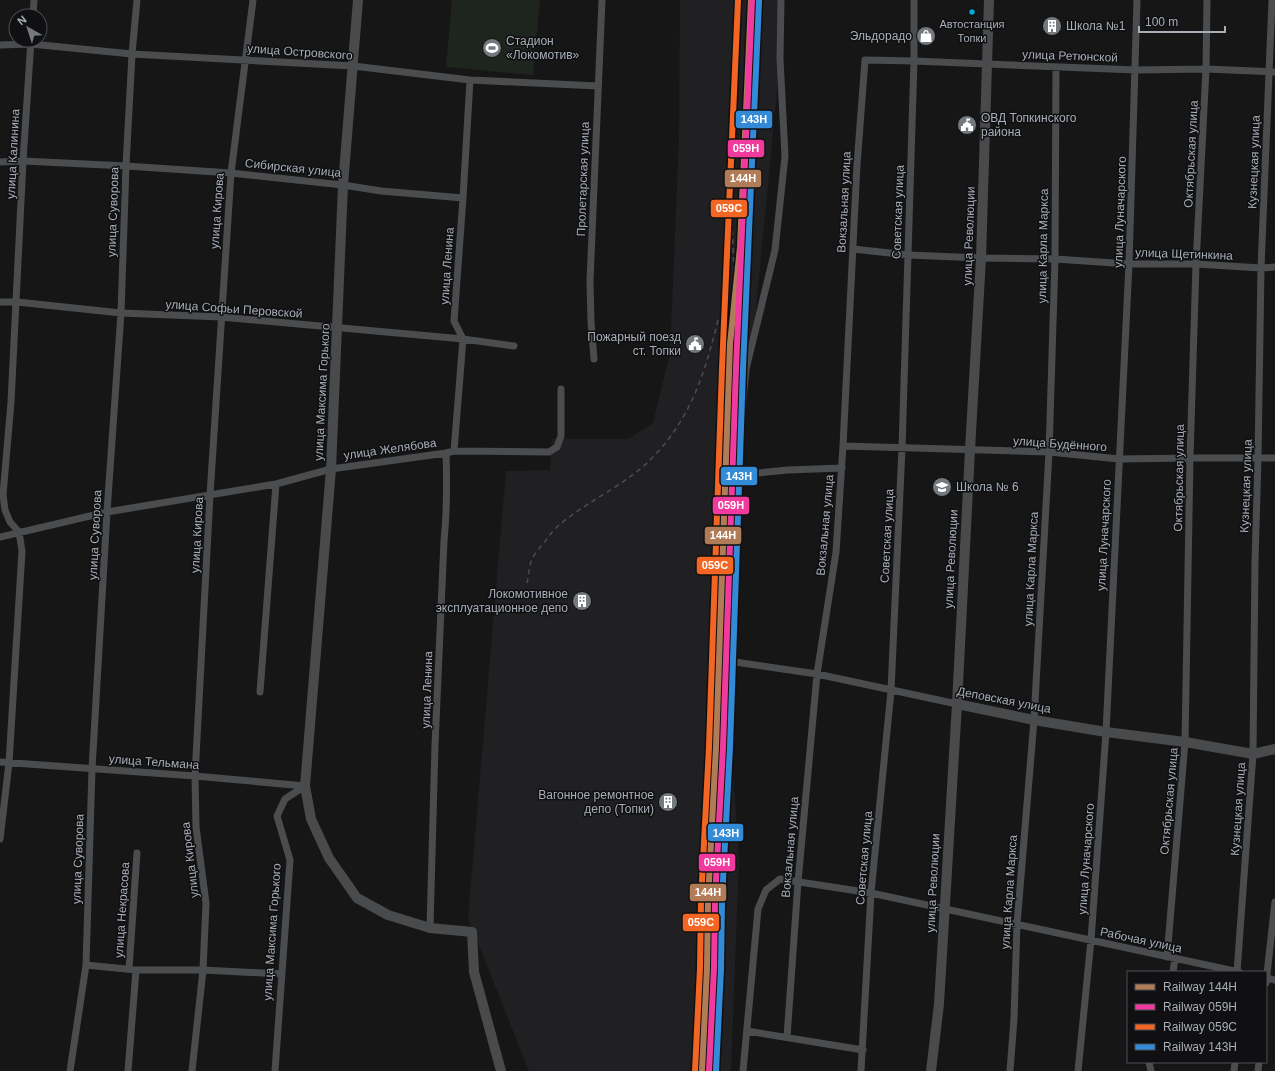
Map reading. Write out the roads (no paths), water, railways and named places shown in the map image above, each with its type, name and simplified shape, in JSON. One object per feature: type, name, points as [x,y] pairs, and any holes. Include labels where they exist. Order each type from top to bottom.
[{"type":"street","name":"улица Суворова","points":[[70,1071],[86,964],[92,769],[107,512],[121,313],[126,166],[132,54],[137,0]]},
{"type":"street","name":"улица Кирова","points":[[192,1071],[203,970],[206,903],[196,827],[195,776],[210,495],[231,173],[253,0]]},
{"type":"street","name":"улица Максима Горького","points":[[358,0],[343,185],[331,469],[305,786],[311,818],[329,858],[357,898],[388,915],[430,928],[472,932],[474,972],[501,1071]]},
{"type":"street","name":"Пролетарская улица","points":[[594,359],[590,281],[602,0]]},
{"type":"street","points":[[722,912],[730,581],[742,408],[746,369],[775,250],[785,156],[780,59],[781,0]]},
{"type":"street","name":"Советская улица","points":[[861,1071],[871,893],[892,690],[902,448],[914,61],[914,0]]},
{"type":"street","name":"улица Революции","points":[[931,1071],[940,1004],[944,909],[957,704],[981,258],[989,0]]},
{"type":"street","name":"улица Луначарского","points":[[1078,1071],[1091,940],[1106,732],[1129,264],[1138,0]]},
{"type":"street","name":"Октябрьская улица","points":[[1173,971],[1171,958],[1185,742],[1190,458],[1196,264],[1206,69],[1207,0]]},
{"type":"street","name":"Кузнецкая улица","points":[[1238,971],[1253,754],[1261,268],[1272,72],[1272,0]]},
{"type":"street","name":"улица Островского","points":[[48,44],[132,54],[353,66],[470,80],[598,86]]},
{"type":"street","name":"улица Калинина","points":[[0,839],[9,763],[22,551],[19,532],[10,522],[5,510],[3,495],[11,402],[23,161],[31,48]]},
{"type":"street","name":"улица Ретюнской","points":[[865,60],[1136,70],[1206,69],[1272,72]]},
{"type":"street","name":"Вокзальная улица","points":[[787,1038],[798,882],[817,674],[836,552],[842,468],[852,249],[865,60]]},
{"type":"street","name":"улица Карла Маркса","points":[[1010,1071],[1014,1018],[1017,924],[1034,720],[1049,452],[1055,259],[1056,67]]},
{"type":"street","name":"улица Ленина","points":[[454,451],[463,339],[454,320],[470,80]]},
{"type":"street","name":"Сибирская улица","points":[[0,162],[23,161],[231,173],[343,185],[381,191],[463,198]]},
{"type":"street","name":"улица Щетинкина","points":[[852,249],[908,255],[1055,259],[1129,264],[1196,264],[1275,268]]},
{"type":"street","name":"улица Софьи Перовской","points":[[0,302],[17,302],[121,313],[221,317],[338,329],[463,339],[514,346]]},
{"type":"street","name":"улица Желябова","points":[[0,537],[107,512],[276,484],[331,469],[454,451],[549,452],[557,447],[561,436],[561,389]]},
{"type":"street","name":"улица Будённого","points":[[843,446],[1049,452],[1119,459],[1275,458]]},
{"type":"street","name":"улица Ленина","points":[[430,928],[436,729],[447,492],[446,453]]},
{"type":"street","points":[[738,470],[758,473],[788,470],[842,468]]},
{"type":"street","points":[[260,692],[276,484]]},
{"type":"street","name":"Деповская улица","points":[[728,661],[817,674],[1034,720],[1106,732],[1185,742],[1253,754],[1275,749]]},
{"type":"street","name":"улица Тельмана","points":[[0,762],[195,776],[305,786]]},
{"type":"street","name":"улица Максима Горького","points":[[275,1071],[290,860],[277,816],[285,799],[305,786]]},
{"type":"street","name":"улица Некрасова","points":[[128,1071],[137,853]]},
{"type":"street","name":"Вокзальная улица","points":[[743,1071],[758,909],[766,890],[780,879]]},
{"type":"street","name":"Рабочая улица","points":[[780,879],[871,893],[1233,971]]},
{"type":"street","points":[[1267,971],[1275,902]]},
{"type":"street","points":[[86,964],[133,969],[203,970],[282,974]]},
{"type":"street","points":[[747,1031],[863,1050]]},
{"type":"railway","points":[[734,271],[731,199],[739,0]]},
{"type":"railway","points":[[722,705],[734,395],[736,368],[749,289],[759,69]]},
{"type":"railway","points":[[734,311],[743,259],[750,127]]},
{"type":"railway","points":[[527,583],[533,557],[556,528],[582,508],[632,476],[654,456],[667,441],[688,409],[708,358],[718,320]]},
{"type":"railway","points":[[697,1071],[702,963],[708,900]]},
{"type":"rail line","name":"059С","points":[[695,1071],[700,968],[701,900],[709,747],[722,368],[738,0]]},
{"type":"rail line","name":"144Н","points":[[702,1071],[707,968],[708,900],[716,747],[730,344],[740,247],[751,0]]},
{"type":"rail line","name":"059Н","points":[[709,1071],[714,968],[715,900],[723,747],[736,368],[752,0]]},
{"type":"rail line","name":"143Н","points":[[716,1071],[721,969],[722,900],[730,747],[743,369],[759,1]]},
{"type":"place","name":"Автостанция Топки","points":[[972,12]]},
{"type":"place","name":"Школа №1","points":[[1052,26]]},
{"type":"place","name":"Эльдорадо","points":[[926,36]]},
{"type":"place","name":"Стадион «Локомотив»","points":[[492,48]]},
{"type":"place","name":"ОВД Топкинского района","points":[[967,125]]},
{"type":"place","name":"Пожарный поезд ст. Топки","points":[[695,344]]},
{"type":"place","name":"Школа № 6","points":[[942,487]]},
{"type":"place","name":"Локомотивное эксплуатационное депо","points":[[582,601]]},
{"type":"place","name":"Вагонное ремонтное депо (Топки)","points":[[668,802]]}]
